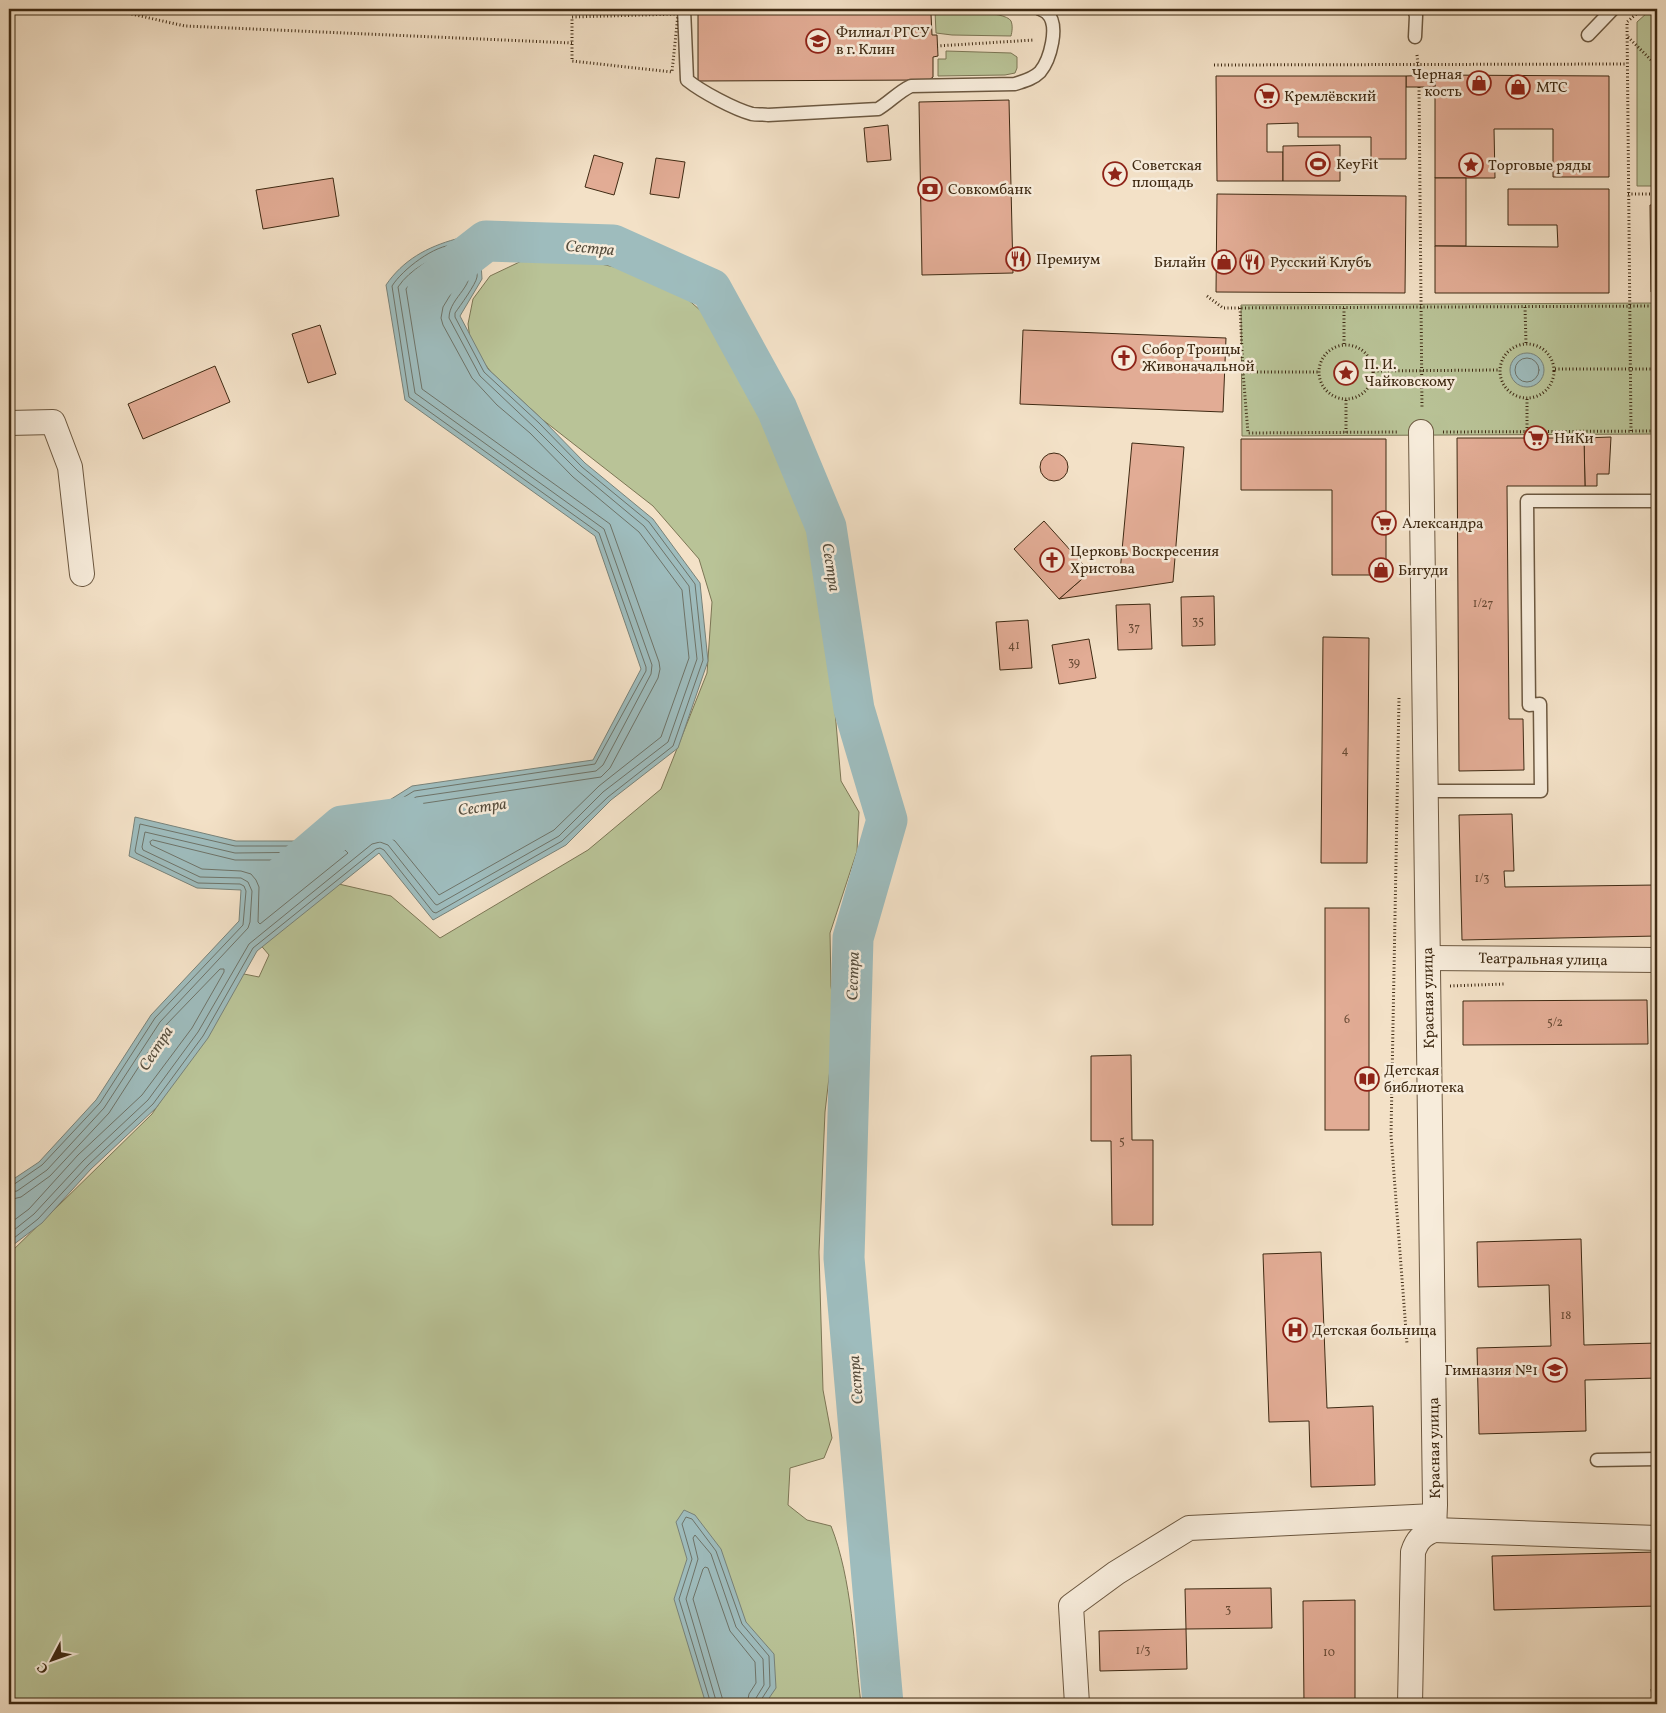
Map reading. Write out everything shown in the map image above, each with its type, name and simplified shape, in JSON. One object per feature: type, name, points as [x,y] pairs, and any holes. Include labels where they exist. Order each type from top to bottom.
[{"type":"street","points":[[9,423],[53,422],[70,467],[82,574]]},
{"type":"street","name":"Красная улица","points":[[1413,432],[1426,791],[1434,1523]]},
{"type":"street","name":"Театральная улица","points":[[1428,958],[1657,960]]},
{"type":"street","points":[[1077,1704],[1071,1606],[1116,1573],[1190,1528],[1434,1523],[1657,1538]]},
{"type":"street","points":[[1410,1704],[1413,1552],[1416,1542],[1434,1523]]},
{"type":"lane","points":[[684,9],[687,80],[696,88],[754,114],[878,109],[887,104],[901,91],[911,86],[1015,84],[1030,79],[1039,73],[1051,52],[1052,25],[1048,13],[1040,9]]},
{"type":"lane","points":[[1414,9],[1416,16],[1415,37]]},
{"type":"lane","points":[[1588,35],[1612,9]]},
{"type":"lane","points":[[1426,791],[1541,791],[1540,704],[1529,704],[1527,501],[1657,501]]},
{"type":"lane","points":[[1597,1460],[1657,1459]]},
{"type":"path","points":[[9,11],[118,12],[336,9]]},
{"type":"path","points":[[1631,431],[1627,36],[1628,22],[1642,9]]},
{"type":"path","points":[[118,12],[185,26],[572,42]]},
{"type":"path","points":[[678,14],[672,72],[572,61],[572,42],[572,17],[678,14]]},
{"type":"path","points":[[1627,36],[1657,66]]},
{"type":"path","points":[[937,46],[1052,39]]},
{"type":"path","points":[[1214,65],[1627,64]]},
{"type":"path","points":[[1413,432],[1422,370],[1419,87]]},
{"type":"path","points":[[1628,194],[1657,194]]},
{"type":"path","points":[[1207,296],[1223,308],[1657,306]]},
{"type":"path","points":[[1525,307],[1526,343]]},
{"type":"path","points":[[1240,308],[1248,433],[1657,431]]},
{"type":"path","points":[[1344,308],[1344,345]]},
{"type":"path","points":[[1526,343],[1546,350],[1552,359],[1555,369],[1553,380],[1548,390],[1538,396],[1527,398],[1515,396],[1506,388],[1501,380],[1499,370],[1507,352],[1515,346],[1526,343]]},
{"type":"path","points":[[1344,345],[1355,346],[1365,351],[1371,360],[1374,371],[1372,382],[1367,391],[1357,398],[1346,400],[1334,397],[1325,390],[1318,372],[1320,362],[1326,353],[1334,347],[1344,345]]},
{"type":"path","points":[[1555,369],[1657,369]]},
{"type":"path","points":[[1374,371],[1499,370]]},
{"type":"path","points":[[1243,372],[1318,372]]},
{"type":"path","points":[[1527,398],[1527,432]]},
{"type":"path","points":[[1346,400],[1346,433]]},
{"type":"path","points":[[1399,689],[1391,1136],[1408,1353]]},
{"type":"green space","points":[[935,11],[988,13],[1007,17],[1012,23],[1011,36],[936,33]]},
{"type":"green space","points":[[1647,13],[1657,14],[1657,186],[1637,186],[1637,22]]},
{"type":"green space","points":[[946,51],[1011,53],[1017,57],[1017,68],[1015,73],[1005,75],[938,76],[938,59],[946,59]]},
{"type":"green space","points":[[528,258],[592,262],[641,273],[684,296],[717,325],[737,353],[785,456],[817,542],[830,653],[841,781],[859,812],[857,851],[830,933],[831,986],[835,1026],[825,1112],[819,1252],[823,1390],[832,1438],[824,1458],[790,1468],[788,1505],[807,1520],[831,1526],[844,1568],[848,1591],[861,1704],[9,1704],[9,1254],[152,1114],[202,1040],[239,973],[259,977],[269,955],[253,936],[330,882],[391,896],[440,938],[588,850],[661,789],[707,673],[712,602],[699,559],[653,506],[543,420],[491,372],[471,346],[468,324],[473,299],[490,276]]},
{"type":"green space","points":[[1657,303],[1657,434],[1242,436],[1241,305]]},
{"type":"water","points":[[456,239],[470,246],[481,263],[482,279],[460,316],[488,369],[543,420],[585,463],[653,519],[700,583],[708,661],[678,748],[611,800],[566,845],[433,920],[379,853],[257,951],[208,1038],[156,1108],[91,1169],[42,1223],[9,1248],[9,1182],[39,1162],[96,1100],[151,1015],[239,921],[241,890],[197,888],[129,856],[135,817],[236,841],[324,841],[412,786],[593,760],[641,669],[595,536],[405,400],[386,285],[400,268],[426,250]]},
{"type":"water","points":[[1527,353],[1534,354],[1539,358],[1543,363],[1543,377],[1539,382],[1534,386],[1527,387],[1520,386],[1515,382],[1511,377],[1510,370],[1511,363],[1515,358],[1520,354]]},
{"type":"water","points":[[684,1510],[695,1515],[721,1549],[746,1622],[774,1654],[776,1688],[765,1704],[706,1704],[674,1599],[687,1559],[676,1522]]},
{"type":"building","name":"Филиал РГСУ в г. Клин","points":[[758,9],[867,9],[931,14],[932,35],[937,35],[938,56],[933,57],[933,77],[929,80],[698,81],[698,14]]},
{"type":"building","points":[[1435,75],[1609,76],[1609,177],[1553,177],[1553,129],[1494,129],[1495,178],[1435,178]]},
{"type":"building","points":[[1435,75],[1435,87],[1406,87],[1406,76]]},
{"type":"building","points":[[1216,76],[1406,76],[1406,159],[1371,159],[1371,137],[1298,137],[1298,123],[1267,124],[1267,152],[1283,152],[1283,181],[1217,181]]},
{"type":"building","points":[[1009,100],[1013,273],[922,275],[919,102]]},
{"type":"building","points":[[888,125],[891,160],[867,162],[864,128]]},
{"type":"building","points":[[1340,145],[1340,181],[1283,181],[1283,146]]},
{"type":"building","points":[[594,155],[623,163],[614,195],[585,187]]},
{"type":"building","points":[[656,158],[685,162],[679,198],[650,194]]},
{"type":"building","points":[[333,178],[339,216],[263,229],[256,190]]},
{"type":"building","points":[[1435,178],[1466,178],[1466,246],[1435,246]]},
{"type":"building","points":[[1508,189],[1609,189],[1609,293],[1435,293],[1435,246],[1558,247],[1557,225],[1508,225]]},
{"type":"building","points":[[1217,194],[1406,196],[1405,293],[1216,292]]},
{"type":"building","points":[[1650,205],[1657,205],[1657,292],[1651,292]]},
{"type":"building","points":[[320,325],[336,374],[308,383],[292,334]]},
{"type":"building","name":"Собор Троицы Живоначальной","points":[[1023,330],[1226,338],[1223,412],[1020,404]]},
{"type":"building","points":[[215,366],[230,402],[143,439],[128,404]]},
{"type":"building","points":[[1611,437],[1609,474],[1597,474],[1597,486],[1585,486],[1584,438]]},
{"type":"building","points":[[1457,438],[1584,438],[1585,486],[1507,486],[1509,719],[1523,719],[1524,770],[1459,771]]},
{"type":"building","points":[[1241,439],[1386,439],[1386,575],[1332,575],[1332,490],[1241,490]]},
{"type":"building","points":[[1132,443],[1184,447],[1173,582],[1059,599],[1090,572],[1120,572]]},
{"type":"building","points":[[1054,453],[1064,457],[1068,467],[1064,477],[1054,481],[1044,477],[1040,467],[1044,457]]},
{"type":"building","name":"Церковь Воскресения Христова","points":[[1044,521],[1090,572],[1059,599],[1014,549]]},
{"type":"building","points":[[1214,596],[1215,645],[1182,646],[1181,597]]},
{"type":"building","points":[[1150,604],[1152,649],[1118,650],[1116,605]]},
{"type":"building","points":[[1028,620],[1032,668],[1000,670],[996,622]]},
{"type":"building","points":[[1323,637],[1369,638],[1367,863],[1321,863]]},
{"type":"building","points":[[1089,639],[1096,678],[1059,684],[1052,645]]},
{"type":"building","points":[[1512,814],[1514,871],[1504,871],[1505,887],[1656,885],[1657,867],[1657,936],[1462,940],[1459,815]]},
{"type":"building","points":[[1325,908],[1369,908],[1369,1130],[1325,1130]]},
{"type":"building","points":[[1647,1000],[1648,1044],[1463,1045],[1463,1001]]},
{"type":"building","points":[[1131,1055],[1132,1140],[1153,1140],[1153,1225],[1112,1225],[1111,1141],[1091,1141],[1091,1056]]},
{"type":"building","points":[[1581,1239],[1584,1345],[1657,1343],[1657,1378],[1585,1380],[1586,1431],[1479,1434],[1477,1348],[1551,1346],[1549,1285],[1478,1287],[1477,1242]]},
{"type":"building","name":"Детская больница","points":[[1321,1252],[1327,1408],[1373,1406],[1375,1485],[1311,1487],[1309,1421],[1269,1422],[1263,1254]]},
{"type":"building","points":[[1657,1552],[1657,1606],[1494,1610],[1492,1556]]},
{"type":"building","points":[[1271,1588],[1272,1628],[1186,1629],[1185,1589]]},
{"type":"building","points":[[1355,1600],[1355,1704],[1304,1704],[1303,1601]]},
{"type":"building","points":[[1186,1629],[1187,1669],[1100,1671],[1099,1631]]},
{"type":"building","points":[[1651,1689],[1657,1689],[1657,1704],[1653,1704]]},
{"type":"waterway","name":"Сестра","points":[[428,286],[486,241],[613,245],[711,289],[777,409],[826,527],[854,709],[887,820],[853,938],[844,1258],[883,1704]]},
{"type":"waterway","name":"Сестра","points":[[280,879],[342,826],[408,817]]},
{"type":"place","name":"Филиал РГСУ в г. Клин","points":[[818,41]]},
{"type":"place","name":"Черная кость","points":[[1479,83]]},
{"type":"place","name":"МТС","points":[[1518,87]]},
{"type":"place","name":"Кремлёвский","points":[[1267,96]]},
{"type":"place","name":"KeyFit","points":[[1318,164]]},
{"type":"place","name":"Tорговые ряды","points":[[1471,165]]},
{"type":"place","name":"Советская площадь","points":[[1115,174]]},
{"type":"place","name":"Совкомбанк","points":[[930,189]]},
{"type":"place","name":"Премиум","points":[[1018,259]]},
{"type":"place","name":"Билайн","points":[[1224,262]]},
{"type":"place","name":"Русский Клубъ","points":[[1252,262]]},
{"type":"place","name":"Собор Троицы Живоначальной","points":[[1124,358]]},
{"type":"place","name":"П. И. Чайковскому","points":[[1346,373]]},
{"type":"place","name":"НиКи","points":[[1536,438]]},
{"type":"place","name":"Александра","points":[[1384,523]]},
{"type":"place","name":"Церковь Воскресения Христова","points":[[1052,560]]},
{"type":"place","name":"Бигуди","points":[[1381,570]]},
{"type":"place","name":"Детская библиотека","points":[[1367,1079]]},
{"type":"place","name":"Детская больница","points":[[1295,1330]]},
{"type":"place","name":"Гимназия №1","points":[[1555,1370]]}]
